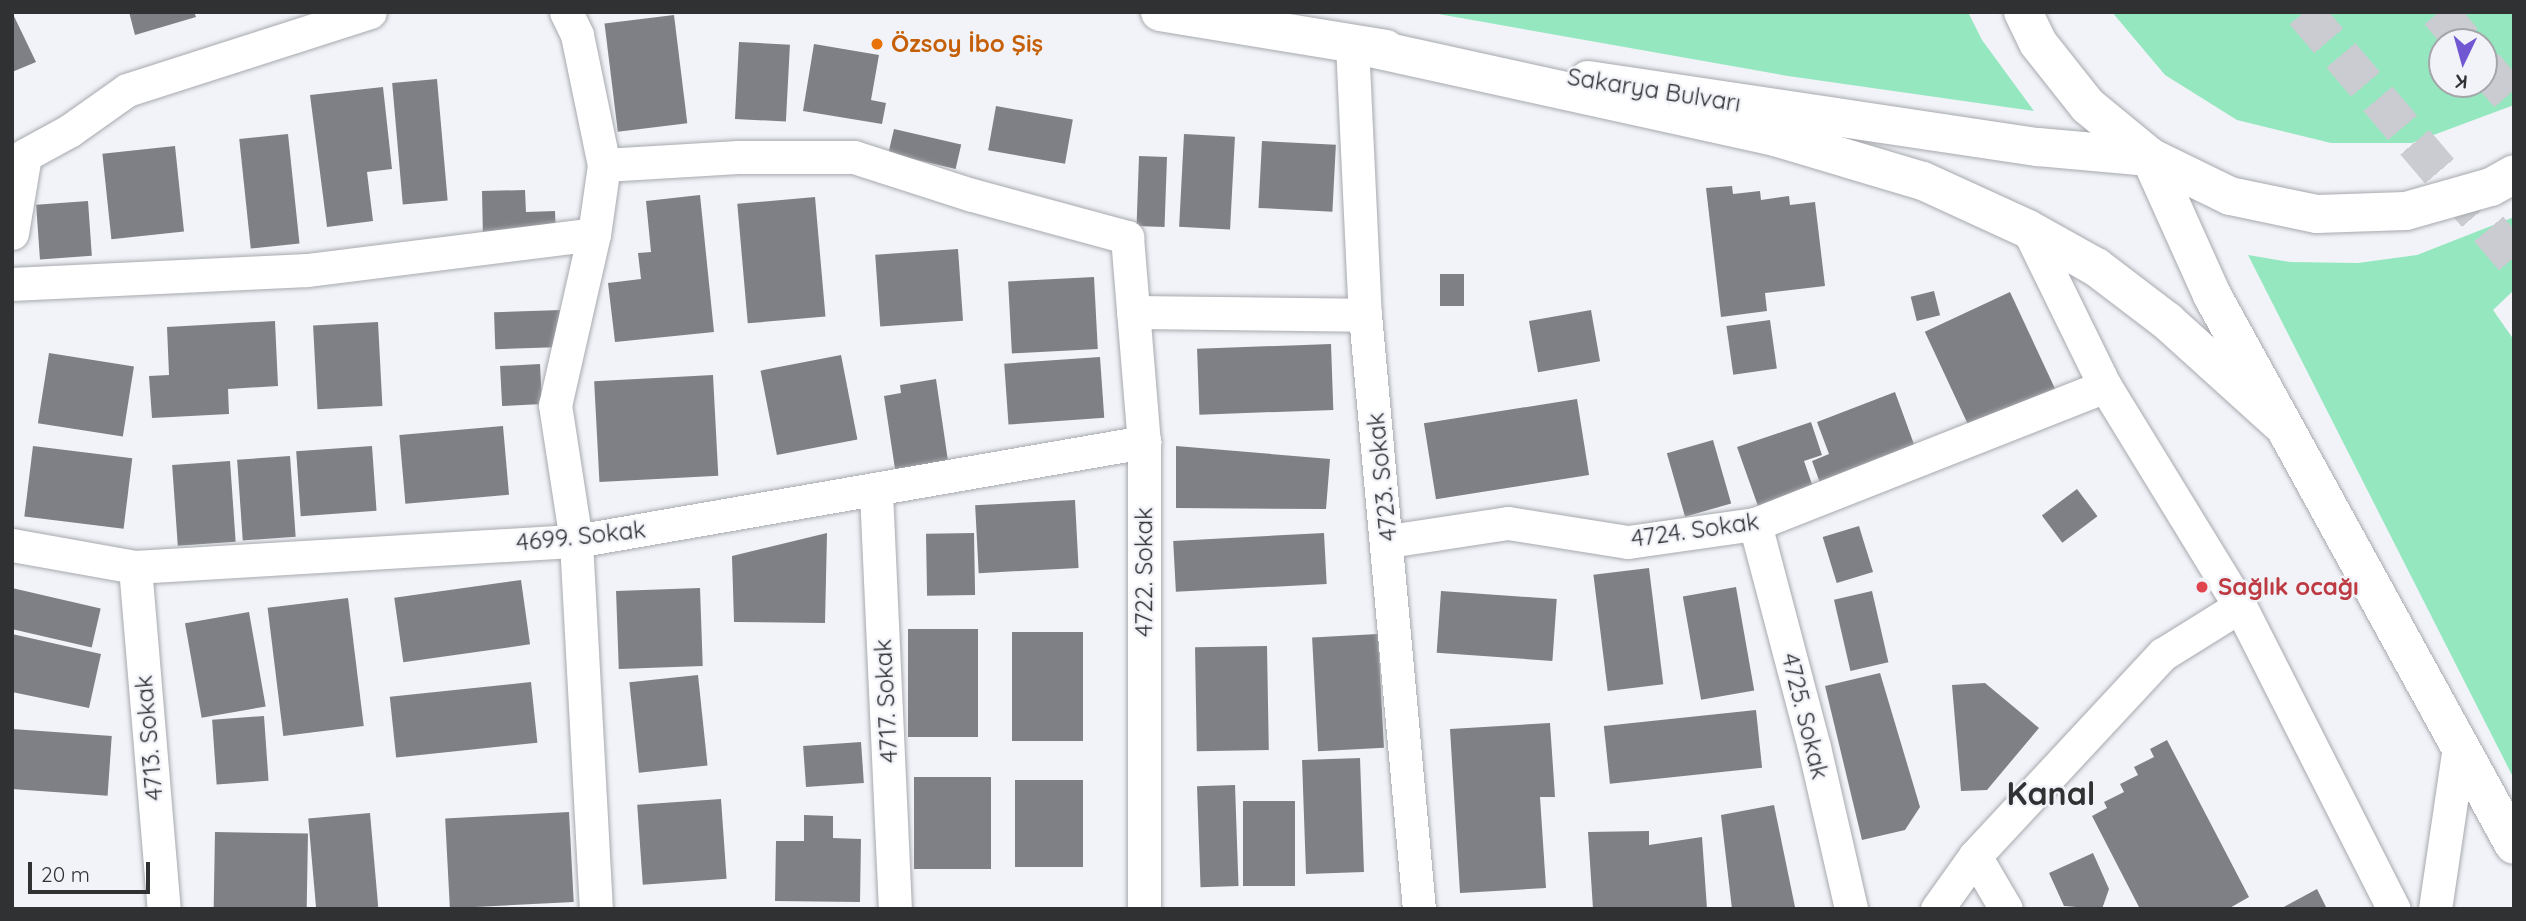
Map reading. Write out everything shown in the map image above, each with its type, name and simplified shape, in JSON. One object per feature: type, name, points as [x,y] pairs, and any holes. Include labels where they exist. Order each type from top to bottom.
[{"type":"main road","name":"Sakarya Bulvarı","points":[[1160,12],[1352,44],[2025,145],[2150,157]]},
{"type":"main road","points":[[2023,12],[2038,43],[2088,106],[2150,157],[2230,196],[2317,215],[2406,211],[2491,187],[2514,174]]},
{"type":"main road","points":[[1352,44],[1775,137],[1923,181],[2028,229],[2096,267],[2167,321],[2280,423]]},
{"type":"main road","points":[[2150,157],[2211,295],[2514,845]]},
{"type":"street","points":[[12,233],[19,148],[69,131],[127,89],[370,12]]},
{"type":"street","points":[[566,12],[577,35],[604,164],[594,234],[555,405],[576,541],[596,909]]},
{"type":"street","name":"4723. Sokak","points":[[1352,44],[1365,315],[1388,541],[1419,909]]},
{"type":"street","name":"4722. Sokak","points":[[604,164],[738,157],[854,156],[972,195],[1127,237],[1144,442],[1144,909]]},
{"type":"street","points":[[2028,229],[2105,386],[2240,606],[2394,909]]},
{"type":"street","points":[[12,284],[307,270],[594,234]]},
{"type":"street","points":[[1133,312],[1365,315]]},
{"type":"street","name":"4724. Sokak","points":[[1388,541],[1508,523],[1628,542],[1755,524],[2105,386]]},
{"type":"street","name":"4699. Sokak","points":[[12,545],[135,567],[576,541],[876,492],[1144,442]]},
{"type":"street","name":"4717. Sokak","points":[[876,492],[895,909]]},
{"type":"street","name":"4725. Sokak","points":[[1755,524],[1814,747],[1851,909]]},
{"type":"street","name":"4713. Sokak","points":[[135,567],[164,909]]},
{"type":"street","points":[[1937,909],[1975,856],[2163,654],[2240,606]]},
{"type":"street","points":[[2435,909],[2459,746]]},
{"type":"street","points":[[1975,856],[2006,909]]},
{"type":"green space","points":[[1427,12],[1968,12],[1982,40],[2034,111],[1788,76]]},
{"type":"green space","points":[[2112,12],[2514,12],[2514,105],[2412,143],[2331,143],[2237,120],[2165,75]]},
{"type":"green space","points":[[2514,217],[2514,290],[2493,310],[2514,340],[2514,779],[2248,255],[2290,262],[2358,263],[2417,255]]},
{"type":"building","points":[[12,12],[36,62],[12,72]]},
{"type":"building","points":[[129,12],[194,12],[196,17],[135,35]]},
{"type":"building","points":[[674,15],[687,123],[618,132],[605,24]]},
{"type":"building","points":[[739,42],[790,45],[786,122],[735,119]]},
{"type":"building","points":[[814,44],[879,55],[871,100],[886,103],[882,124],[803,111]]},
{"type":"building","points":[[437,79],[448,201],[403,204],[392,83]]},
{"type":"building","points":[[383,87],[392,169],[367,172],[373,221],[327,227],[310,95]]},
{"type":"building","points":[[996,106],[1073,120],[1065,164],[988,150]]},
{"type":"building","points":[[894,129],[961,145],[956,169],[888,153]]},
{"type":"building","points":[[288,134],[299,243],[251,249],[239,139]]},
{"type":"building","points":[[1184,134],[1235,137],[1230,230],[1179,227]]},
{"type":"building","points":[[1262,141],[1336,145],[1332,212],[1258,208]]},
{"type":"building","points":[[175,146],[184,232],[111,239],[102,154]]},
{"type":"building","points":[[1139,156],[1167,157],[1165,227],[1137,226]]},
{"type":"building","points":[[1732,186],[1733,194],[1760,191],[1761,200],[1789,196],[1790,205],[1815,202],[1825,286],[1765,293],[1767,311],[1721,317],[1706,188]]},
{"type":"building","points":[[525,190],[526,212],[555,211],[556,237],[483,240],[482,191]]},
{"type":"building","points":[[700,195],[714,332],[615,342],[608,283],[641,279],[638,253],[651,252],[646,201]]},
{"type":"building","points":[[815,197],[825,317],[748,323],[737,204]]},
{"type":"building","points":[[88,201],[92,256],[40,259],[36,205]]},
{"type":"building","points":[[958,249],[963,321],[880,327],[875,255]]},
{"type":"building","points":[[1440,274],[1464,274],[1464,306],[1440,306]]},
{"type":"building","points":[[1094,277],[1098,349],[1012,353],[1008,282]]},
{"type":"building","points":[[1934,291],[1940,315],[1917,321],[1911,297]]},
{"type":"building","points":[[2010,292],[2058,394],[1973,434],[1925,332]]},
{"type":"building","points":[[561,310],[562,347],[495,349],[494,312]]},
{"type":"building","points":[[1591,310],[1600,361],[1538,372],[1529,321]]},
{"type":"building","points":[[1770,320],[1777,369],[1733,375],[1726,326]]},
{"type":"building","points":[[275,321],[278,386],[228,389],[229,414],[152,418],[149,376],[169,375],[167,327]]},
{"type":"building","points":[[378,322],[382,406],[317,409],[313,325]]},
{"type":"building","points":[[1331,344],[1333,410],[1199,415],[1197,349]]},
{"type":"building","points":[[49,353],[134,366],[123,437],[38,423]]},
{"type":"building","points":[[841,355],[857,439],[777,455],[761,371]]},
{"type":"building","points":[[1100,357],[1104,418],[1008,425],[1004,364]]},
{"type":"building","points":[[540,364],[542,404],[502,406],[500,366]]},
{"type":"building","points":[[713,375],[718,476],[599,482],[594,381]]},
{"type":"building","points":[[936,379],[948,461],[895,469],[884,396],[901,393],[900,385]]},
{"type":"building","points":[[1895,392],[1915,447],[1820,483],[1812,461],[1829,454],[1817,422]]},
{"type":"building","points":[[1577,399],[1589,475],[1436,499],[1424,423]]},
{"type":"building","points":[[1811,422],[1822,455],[1804,461],[1814,490],[1759,509],[1737,447]]},
{"type":"building","points":[[503,426],[509,495],[405,504],[399,435]]},
{"type":"building","points":[[1713,440],[1731,503],[1685,517],[1667,453]]},
{"type":"building","points":[[33,446],[132,458],[124,529],[24,516]]},
{"type":"building","points":[[372,446],[377,511],[301,516],[296,451]]},
{"type":"building","points":[[1176,446],[1330,459],[1326,509],[1176,508]]},
{"type":"building","points":[[290,456],[296,537],[243,540],[237,460]]},
{"type":"building","points":[[230,461],[236,542],[178,546],[172,465]]},
{"type":"building","points":[[2077,489],[2097,516],[2062,543],[2042,515]]},
{"type":"building","points":[[1075,500],[1079,568],[979,573],[975,505]]},
{"type":"building","points":[[1859,526],[1873,572],[1837,583],[1823,537]]},
{"type":"building","points":[[827,533],[825,623],[734,622],[732,556]]},
{"type":"building","points":[[974,533],[975,595],[927,596],[926,534]]},
{"type":"building","points":[[1324,533],[1327,584],[1176,592],[1173,541]]},
{"type":"building","points":[[1649,568],[1663,684],[1608,691],[1593,575]]},
{"type":"building","points":[[521,580],[530,644],[403,662],[394,598]]},
{"type":"building","points":[[1736,587],[1754,690],[1701,700],[1683,596]]},
{"type":"building","points":[[12,588],[101,608],[92,647],[12,629]]},
{"type":"building","points":[[700,588],[703,666],[619,669],[616,591]]},
{"type":"building","points":[[1441,591],[1557,599],[1552,661],[1437,653]]},
{"type":"building","points":[[1872,591],[1888,662],[1850,671],[1834,600]]},
{"type":"building","points":[[348,598],[364,726],[283,736],[268,608]]},
{"type":"building","points":[[249,612],[266,707],[202,718],[185,623]]},
{"type":"building","points":[[908,629],[978,629],[978,737],[908,737]]},
{"type":"building","points":[[1012,632],[1083,632],[1083,741],[1012,741]]},
{"type":"building","points":[[12,634],[101,654],[89,708],[12,692]]},
{"type":"building","points":[[1378,634],[1384,748],[1318,751],[1312,637]]},
{"type":"building","points":[[1267,646],[1269,750],[1197,751],[1195,647]]},
{"type":"building","points":[[1880,673],[1920,807],[1905,830],[1862,840],[1825,686]]},
{"type":"building","points":[[698,675],[708,766],[639,773],[629,682]]},
{"type":"building","points":[[531,682],[537,743],[396,758],[390,697]]},
{"type":"building","points":[[1985,683],[2039,728],[1987,790],[1961,791],[1952,685]]},
{"type":"building","points":[[1756,710],[1762,768],[1610,784],[1604,726]]},
{"type":"building","points":[[264,716],[269,781],[217,784],[212,720]]},
{"type":"building","points":[[1550,723],[1555,797],[1540,797],[1546,888],[1460,893],[1450,729]]},
{"type":"building","points":[[12,729],[112,736],[108,796],[12,789]]},
{"type":"building","points":[[2167,740],[2249,897],[2228,909],[2140,909],[2092,816],[2107,808],[2104,802],[2124,792],[2120,784],[2138,775],[2134,767],[2154,757],[2150,749]]},
{"type":"building","points":[[861,742],[864,783],[806,787],[803,746]]},
{"type":"building","points":[[1360,758],[1364,872],[1306,874],[1302,760]]},
{"type":"building","points":[[914,777],[991,777],[991,869],[914,869]]},
{"type":"building","points":[[1015,780],[1083,780],[1083,867],[1015,867]]},
{"type":"building","points":[[1235,785],[1239,886],[1201,887],[1197,786]]},
{"type":"building","points":[[721,799],[727,879],[643,885],[637,805]]},
{"type":"building","points":[[1243,801],[1295,801],[1295,886],[1243,886]]},
{"type":"building","points":[[1774,805],[1795,907],[1732,909],[1721,815]]},
{"type":"building","points":[[569,812],[574,902],[450,908],[445,818]]},
{"type":"building","points":[[370,813],[378,907],[316,909],[308,818]]},
{"type":"building","points":[[804,815],[833,816],[833,838],[861,839],[860,902],[775,901],[776,841],[804,841]]},
{"type":"building","points":[[1649,831],[1649,845],[1702,837],[1707,909],[1593,909],[1588,832]]},
{"type":"building","points":[[215,832],[308,834],[307,909],[214,909]]},
{"type":"building","points":[[2093,853],[2109,889],[2102,909],[2064,906],[2049,873]]},
{"type":"building","points":[[2317,889],[2327,909],[2280,909]]},
{"type":"tunnel","points":[[2304,12],[2514,259]]},
{"type":"tunnel","points":[[2439,12],[2452,28]]},
{"type":"tunnel","points":[[2498,82],[2514,101]]},
{"type":"place","name":"Özsoy İbo Şiş","points":[[877,44]]},
{"type":"place","name":"Sağlık ocağı","points":[[2202,587]]},
{"type":"district","name":"Kanal","points":[[2051,793]]}]
